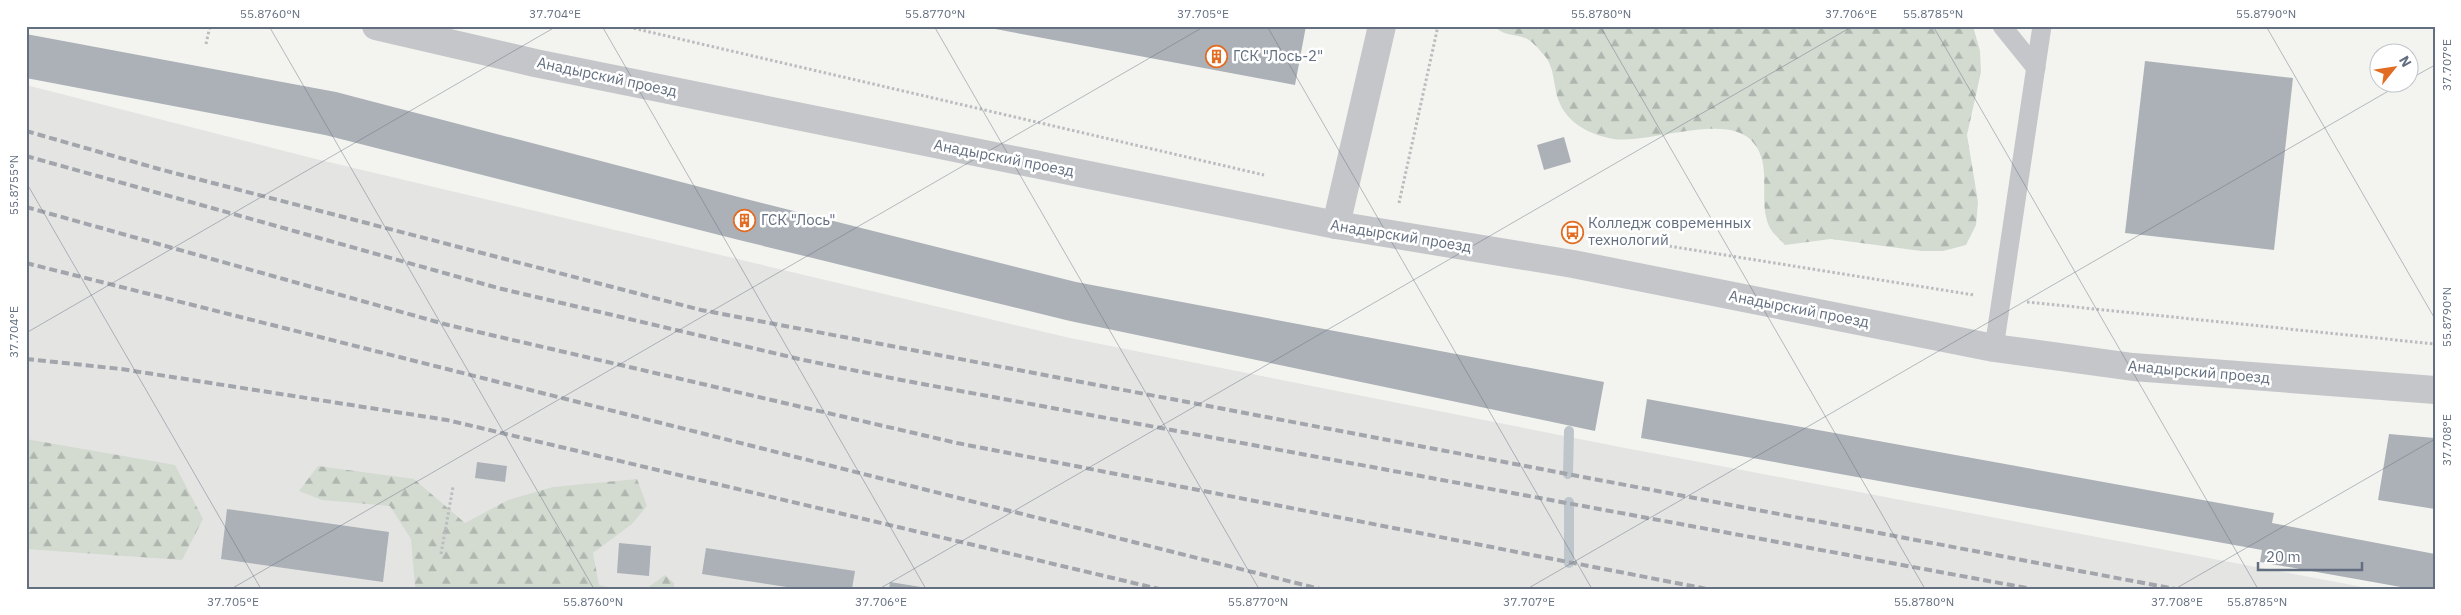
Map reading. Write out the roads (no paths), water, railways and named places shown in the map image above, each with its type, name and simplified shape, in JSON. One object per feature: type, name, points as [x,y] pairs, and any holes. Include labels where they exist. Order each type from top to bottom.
[{"type":"street","name":"Анадырский проезд","points":[[376,26],[535,63],[1336,225],[1573,264],[1994,348],[2133,367],[2435,390]]},
{"type":"street","points":[[1336,225],[1382,26]]},
{"type":"lane","points":[[2002,26],[2036,68]]},
{"type":"lane","points":[[1994,348],[2042,26]]},
{"type":"waterway","points":[[1568,474],[1569,431]]},
{"type":"waterway","points":[[1569,502],[1569,563]]},
{"type":"railway","points":[[26,131],[159,169],[701,310],[2175,589]]},
{"type":"railway","points":[[26,156],[498,288],[799,359],[901,380],[2032,589]]},
{"type":"railway","points":[[26,207],[448,325],[957,443],[1707,589]]},
{"type":"railway","points":[[26,263],[1320,589]]},
{"type":"railway","points":[[26,359],[121,369],[447,420],[1159,589]]},
{"type":"place","name":"ГСК \"Лось-2\"","points":[[1217,56]]},
{"type":"place","name":"ГСК \"Лось\"","points":[[745,220]]},
{"type":"place","name":"Колледж современных технологий","points":[[1572,232]]}]
